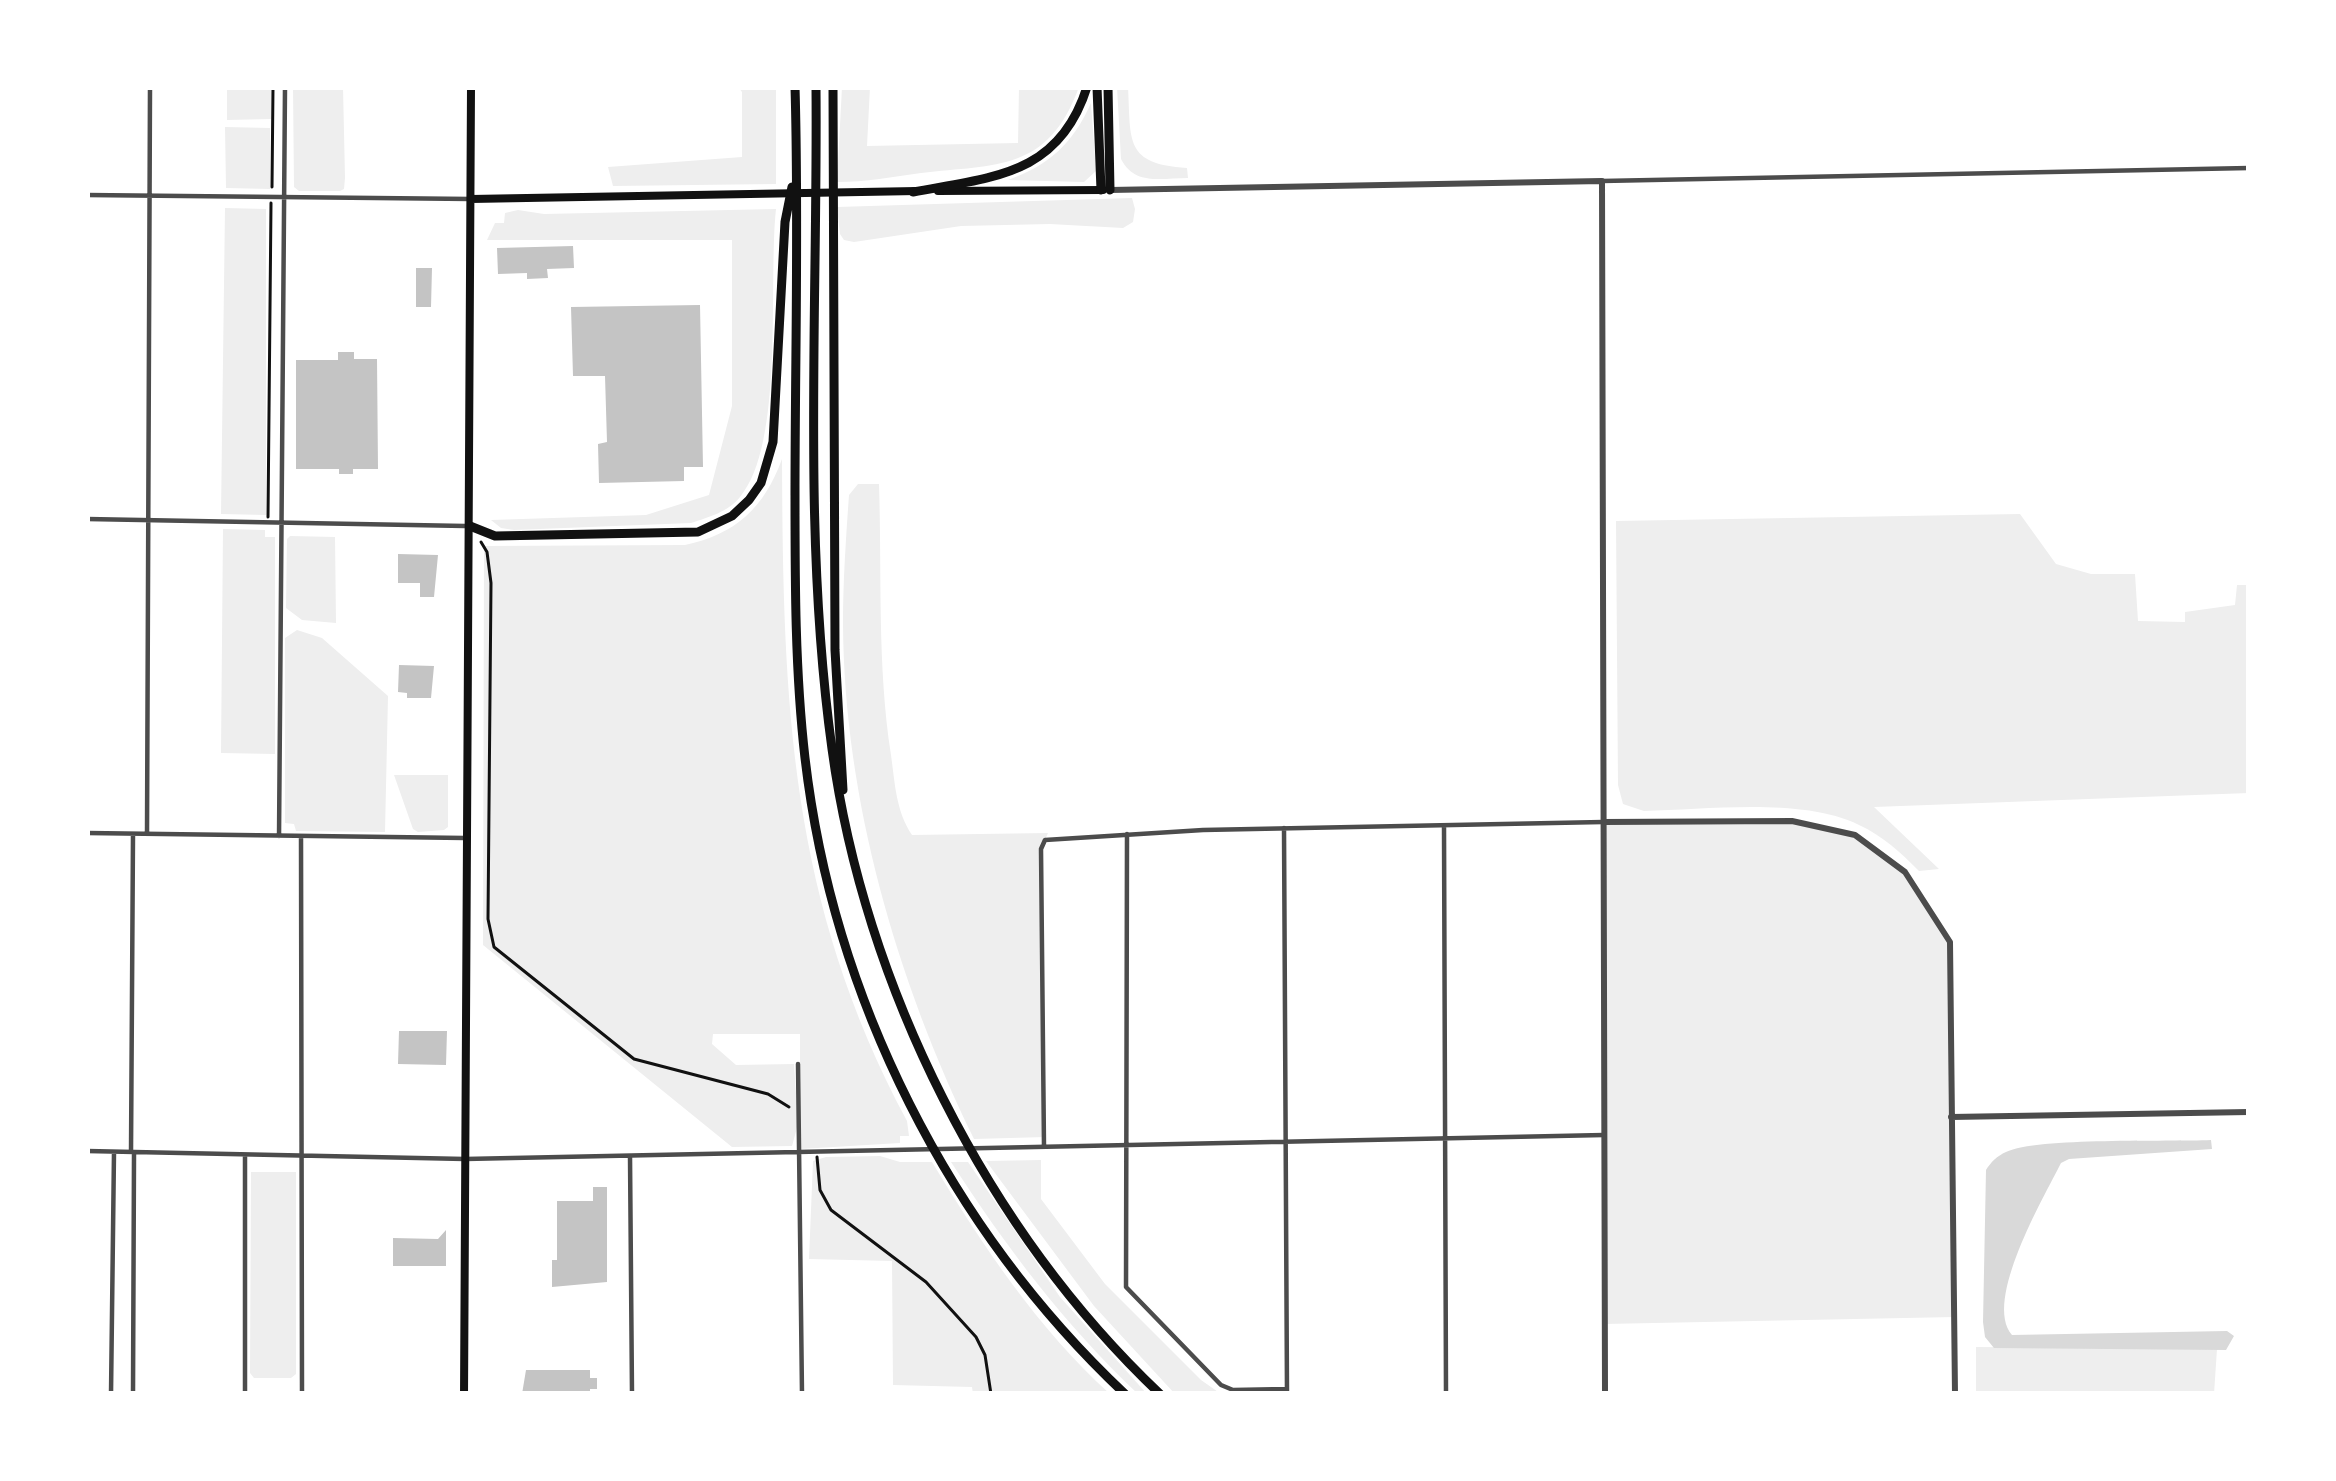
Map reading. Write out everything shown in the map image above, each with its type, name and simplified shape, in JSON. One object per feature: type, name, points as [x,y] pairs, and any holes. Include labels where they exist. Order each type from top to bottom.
[{"type":"highway","points":[[795,87],[796,645],[806,761],[824,863],[873,1025],[918,1121],[991,1239],[1028,1288],[1125,1394]]},
{"type":"highway","points":[[816,87],[818,595],[828,719],[843,813],[884,954],[953,1119],[990,1182],[1067,1292],[1160,1394]]},
{"type":"highway","points":[[832,87],[836,650],[843,813]]},
{"type":"highway","points":[[913,191],[992,178],[1039,159],[1074,120],[1087,87]]},
{"type":"highway","points":[[1097,87],[1106,190]]},
{"type":"highway","points":[[1106,190],[1108,87]]},
{"type":"highway","points":[[470,526],[495,536],[672,535],[715,526],[749,500],[761,483],[773,442],[785,223],[796,164]]},
{"type":"main road","points":[[464,1394],[471,87]]},
{"type":"main road","points":[[471,199],[1106,190]]},
{"type":"street","points":[[146,834],[150,87]]},
{"type":"street","points":[[279,836],[285,87]]},
{"type":"street","points":[[1106,190],[2249,168]]},
{"type":"street","points":[[1602,181],[1605,1394]]},
{"type":"street","points":[[87,195],[471,199]]},
{"type":"street","points":[[87,519],[470,526]]},
{"type":"street","points":[[1044,1147],[1041,849],[1045,839],[1284,828],[1792,821],[1855,835],[1905,872],[1951,942],[1955,1394]]},
{"type":"street","points":[[1444,826],[1446,1394]]},
{"type":"street","points":[[1126,834],[1126,1287],[1221,1385],[1233,1390],[1286,1391],[1284,828]]},
{"type":"street","points":[[87,833],[466,838]]},
{"type":"street","points":[[133,834],[133,1394]]},
{"type":"street","points":[[302,836],[302,1394]]},
{"type":"street","points":[[798,1064],[802,1394]]},
{"type":"street","points":[[1951,1117],[2249,1112]]},
{"type":"street","points":[[87,1151],[465,1159],[1604,1135]]},
{"type":"street","points":[[111,1394],[114,1152]]},
{"type":"street","points":[[245,1155],[245,1394]]},
{"type":"street","points":[[630,1156],[632,1394]]},
{"type":"path","points":[[272,181],[273,87]]},
{"type":"path","points":[[268,509],[270,213]]},
{"type":"path","points":[[488,552],[488,919],[494,947],[634,1059],[775,1096],[800,1121]]},
{"type":"path","points":[[818,1160],[820,1190],[831,1210],[926,1282],[976,1337],[985,1355],[991,1394]]},
{"type":"shaded area","points":[[227,87],[271,87],[271,119],[227,120]]},
{"type":"shaded area","points":[[293,87],[343,87],[345,178],[340,191],[294,187]]},
{"type":"shaded area","points":[[738,87],[776,87],[776,184],[613,186],[608,167],[742,157],[742,92]]},
{"type":"shaded area","points":[[842,87],[870,87],[867,146],[1018,143],[1019,87],[1079,87],[1052,135],[1017,158],[973,168],[837,182]]},
{"type":"shaded area","points":[[1117,87],[1128,87],[1131,135],[1141,155],[1166,166],[1187,168],[1188,178],[1150,179],[1127,168],[1121,159]]},
{"type":"shaded area","points":[[1091,103],[1096,171],[1084,182],[1008,180],[1058,151]]},
{"type":"shaded area","points":[[225,127],[270,128],[270,189],[226,188]]},
{"type":"shaded area","points":[[1132,198],[1133,222],[1123,228],[961,226],[854,242],[840,234],[837,207]]},
{"type":"shaded area","points":[[225,208],[266,209],[266,515],[221,514]]},
{"type":"shaded area","points":[[776,209],[769,402],[754,472],[740,497],[724,510],[691,523],[514,530],[491,520],[646,515],[709,495],[732,406],[732,240],[487,240],[495,223],[504,223],[505,213],[518,210],[544,214]]},
{"type":"shaded area","points":[[782,459],[785,635],[801,799],[838,959],[868,1039],[907,1121],[909,1136],[900,1136],[900,1143],[800,1149],[800,1034],[713,1034],[712,1044],[736,1065],[794,1064],[798,1124],[792,1146],[732,1147],[483,945],[484,546],[685,545],[703,540],[733,526],[757,505]]},
{"type":"shaded area","points":[[858,484],[879,484],[884,687],[895,787],[907,826],[912,835],[1048,833],[1041,849],[1046,1137],[974,1139],[921,1017],[880,888],[853,756],[846,690],[846,543],[849,495]]},
{"type":"shaded area","points":[[2020,514],[2056,564],[2091,574],[2135,574],[2138,621],[2185,622],[2185,612],[2235,605],[2237,585],[2249,585],[2249,793],[1874,807],[1939,869],[1919,871],[1876,834],[1836,816],[1754,807],[1644,811],[1623,804],[1618,785],[1616,521]]},
{"type":"shaded area","points":[[223,529],[265,530],[265,537],[275,537],[275,754],[221,753]]},
{"type":"shaded area","points":[[290,536],[335,537],[336,623],[302,620],[286,608]]},
{"type":"shaded area","points":[[297,630],[322,638],[388,696],[385,832],[296,831],[294,824],[285,823],[285,638]]},
{"type":"shaded area","points":[[394,775],[448,775],[448,827],[413,829]]},
{"type":"shaded area","points":[[1792,821],[1855,835],[1905,872],[1950,942],[1955,1317],[1604,1324],[1603,822]]},
{"type":"shaded area","points":[[2211,1140],[2212,1149],[2061,1163],[2010,1275],[2005,1319],[2012,1335],[2227,1331],[2234,1336],[2226,1350],[1994,1348],[1985,1337],[1983,1322],[1986,1170],[1994,1160],[2006,1152],[2045,1144]]},
{"type":"shaded area","points":[[880,1156],[900,1162],[932,1162],[1013,1285],[1110,1394],[973,1394],[972,1387],[893,1385],[892,1261],[809,1259],[813,1161]]},
{"type":"shaded area","points":[[1041,1160],[1041,1199],[1105,1284],[1201,1380],[1221,1394],[1175,1394],[1094,1306],[986,1161]]},
{"type":"shaded area","points":[[951,1162],[968,1162],[1060,1297],[1147,1394],[1138,1394],[1061,1313]]},
{"type":"shaded area","points":[[251,1172],[296,1172],[296,1374],[291,1378],[254,1378],[250,1373]]},
{"type":"shaded area","points":[[1976,1347],[2217,1349],[2214,1394],[1976,1394]]},
{"type":"building","points":[[573,246],[574,268],[547,269],[548,278],[498,274],[497,248]]},
{"type":"building","points":[[416,268],[432,268],[431,307],[416,307]]},
{"type":"building","points":[[700,305],[703,467],[684,467],[684,481],[599,483],[598,444],[607,442],[605,376],[573,376],[571,307]]},
{"type":"building","points":[[338,352],[354,352],[354,359],[377,359],[378,469],[339,474],[339,469],[296,469],[296,360],[338,360]]},
{"type":"building","points":[[398,554],[438,555],[434,597],[420,597],[420,583],[398,583]]},
{"type":"building","points":[[399,665],[434,666],[431,698],[407,698],[407,693],[398,692]]},
{"type":"building","points":[[399,1031],[447,1031],[446,1065],[398,1064]]},
{"type":"building","points":[[593,1187],[607,1187],[607,1282],[552,1287],[557,1201],[593,1201]]},
{"type":"building","points":[[446,1230],[446,1266],[393,1266],[393,1238],[438,1239]]},
{"type":"building","points":[[526,1370],[590,1370],[590,1378],[597,1378],[597,1389],[590,1389],[590,1394],[522,1394]]}]
